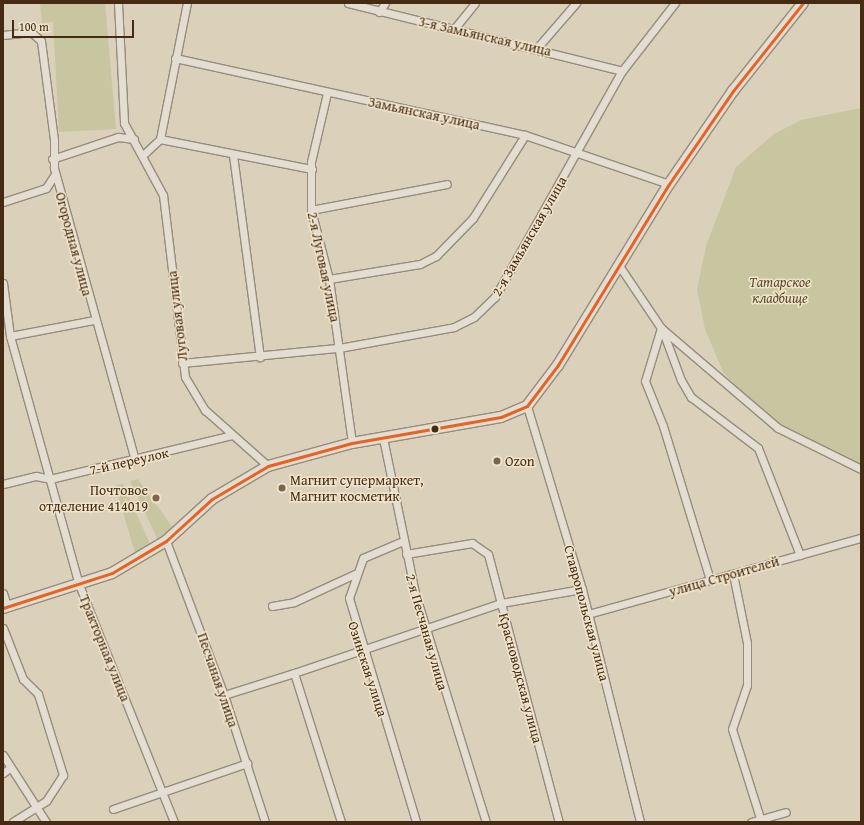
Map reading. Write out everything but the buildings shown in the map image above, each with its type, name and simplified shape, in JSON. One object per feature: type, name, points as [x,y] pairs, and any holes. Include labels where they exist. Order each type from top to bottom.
[{"type":"street","name":"Луговая улица","points":[[118,3],[124,123],[144,154],[163,195],[182,363],[196,401],[268,466]]},
{"type":"street","points":[[144,154],[160,139],[187,3]]},
{"type":"street","name":"3-я Замьянская улица","points":[[348,3],[379,12],[537,48],[622,71]]},
{"type":"street","points":[[378,3],[379,12]]},
{"type":"street","points":[[379,12],[385,3]]},
{"type":"street","points":[[454,28],[475,3]]},
{"type":"street","points":[[537,48],[576,3]]},
{"type":"street","name":"2-я Замьянская улица","points":[[182,363],[260,357],[339,348],[454,327],[484,308],[495,297],[622,71],[675,3]]},
{"type":"street","points":[[3,593],[5,607],[78,582],[112,573],[166,540],[212,499],[268,466],[352,443],[501,417],[527,406],[558,365],[668,184],[733,91],[803,3]]},
{"type":"street","name":"Огородная улица","points":[[3,35],[27,31],[41,41],[54,140],[52,159],[55,174],[94,320],[135,460]]},
{"type":"street","name":"Замьянская улица","points":[[175,58],[327,93],[526,135],[578,150],[668,184]]},
{"type":"street","name":"2-я Луговая улица","points":[[327,93],[312,169],[311,210],[329,279],[352,443]]},
{"type":"street","points":[[329,279],[420,264],[436,256],[473,218],[526,135]]},
{"type":"street","points":[[52,159],[118,137],[134,139]]},
{"type":"street","points":[[160,139],[233,155],[312,169]]},
{"type":"street","points":[[233,155],[260,357]]},
{"type":"street","points":[[3,202],[46,188],[55,174]]},
{"type":"street","points":[[311,210],[447,184]]},
{"type":"street","points":[[618,264],[661,328],[680,380],[691,396],[758,448],[800,555]]},
{"type":"street","name":"Тракторная улица","points":[[3,283],[5,322],[78,582],[164,793],[174,822]]},
{"type":"street","points":[[10,336],[94,320]]},
{"type":"street","points":[[661,328],[778,428],[861,469]]},
{"type":"street","points":[[661,328],[649,359],[646,388],[663,426],[710,580]]},
{"type":"street","name":"Ставропольская улица","points":[[527,406],[582,589],[640,822]]},
{"type":"street","name":"7-й переулок","points":[[3,484],[36,476],[50,479],[135,460],[232,434]]},
{"type":"street","name":"2-я Песчаная улица","points":[[383,438],[403,541],[425,629],[486,822]]},
{"type":"street","name":"улица Строителей","points":[[588,614],[861,538]]},
{"type":"street","name":"Песчаная улица","points":[[166,540],[224,695],[265,822]]},
{"type":"street","name":"Озинская улица","points":[[403,541],[372,552],[363,558],[348,598],[362,649],[416,822]]},
{"type":"street","name":"Красноводская улица","points":[[406,554],[472,543],[488,554],[559,822]]},
{"type":"street","points":[[272,606],[294,602],[357,573]]},
{"type":"street","points":[[733,574],[747,643],[747,685],[732,729],[760,818]]},
{"type":"street","points":[[224,695],[501,603],[582,589]]},
{"type":"street","points":[[3,628],[23,679],[38,694],[63,772],[54,792],[37,808],[13,822]]},
{"type":"street","points":[[294,673],[341,822]]},
{"type":"street","points":[[3,755],[46,822]]},
{"type":"street","points":[[113,809],[247,764]]},
{"type":"street","points":[[3,773],[10,768]]},
{"type":"street","points":[[751,822],[760,818],[786,812]]},
{"type":"green space","points":[[40,3],[105,3],[116,129],[59,132],[53,22],[42,23]]},
{"type":"green space","name":"Татарское кладбище","points":[[861,108],[861,465],[785,427],[748,399],[723,372],[705,329],[697,289],[706,246],[736,167],[774,134],[801,120]]},
{"type":"green space","points":[[138,479],[176,532],[159,542],[130,481]]},
{"type":"green space","points":[[123,484],[151,546],[136,556],[115,485]]},
{"type":"transit line","points":[[3,608],[112,573],[166,541],[212,499],[268,466],[352,443],[501,417],[527,406],[558,365],[669,184],[733,91],[803,3]]},
{"type":"place","name":"Ozon","points":[[497,461]]},
{"type":"place","name":"Магнит супермаркет, Магнит косметик","points":[[282,488]]},
{"type":"place","name":"Почтовое отделение 414019","points":[[156,498]]}]
